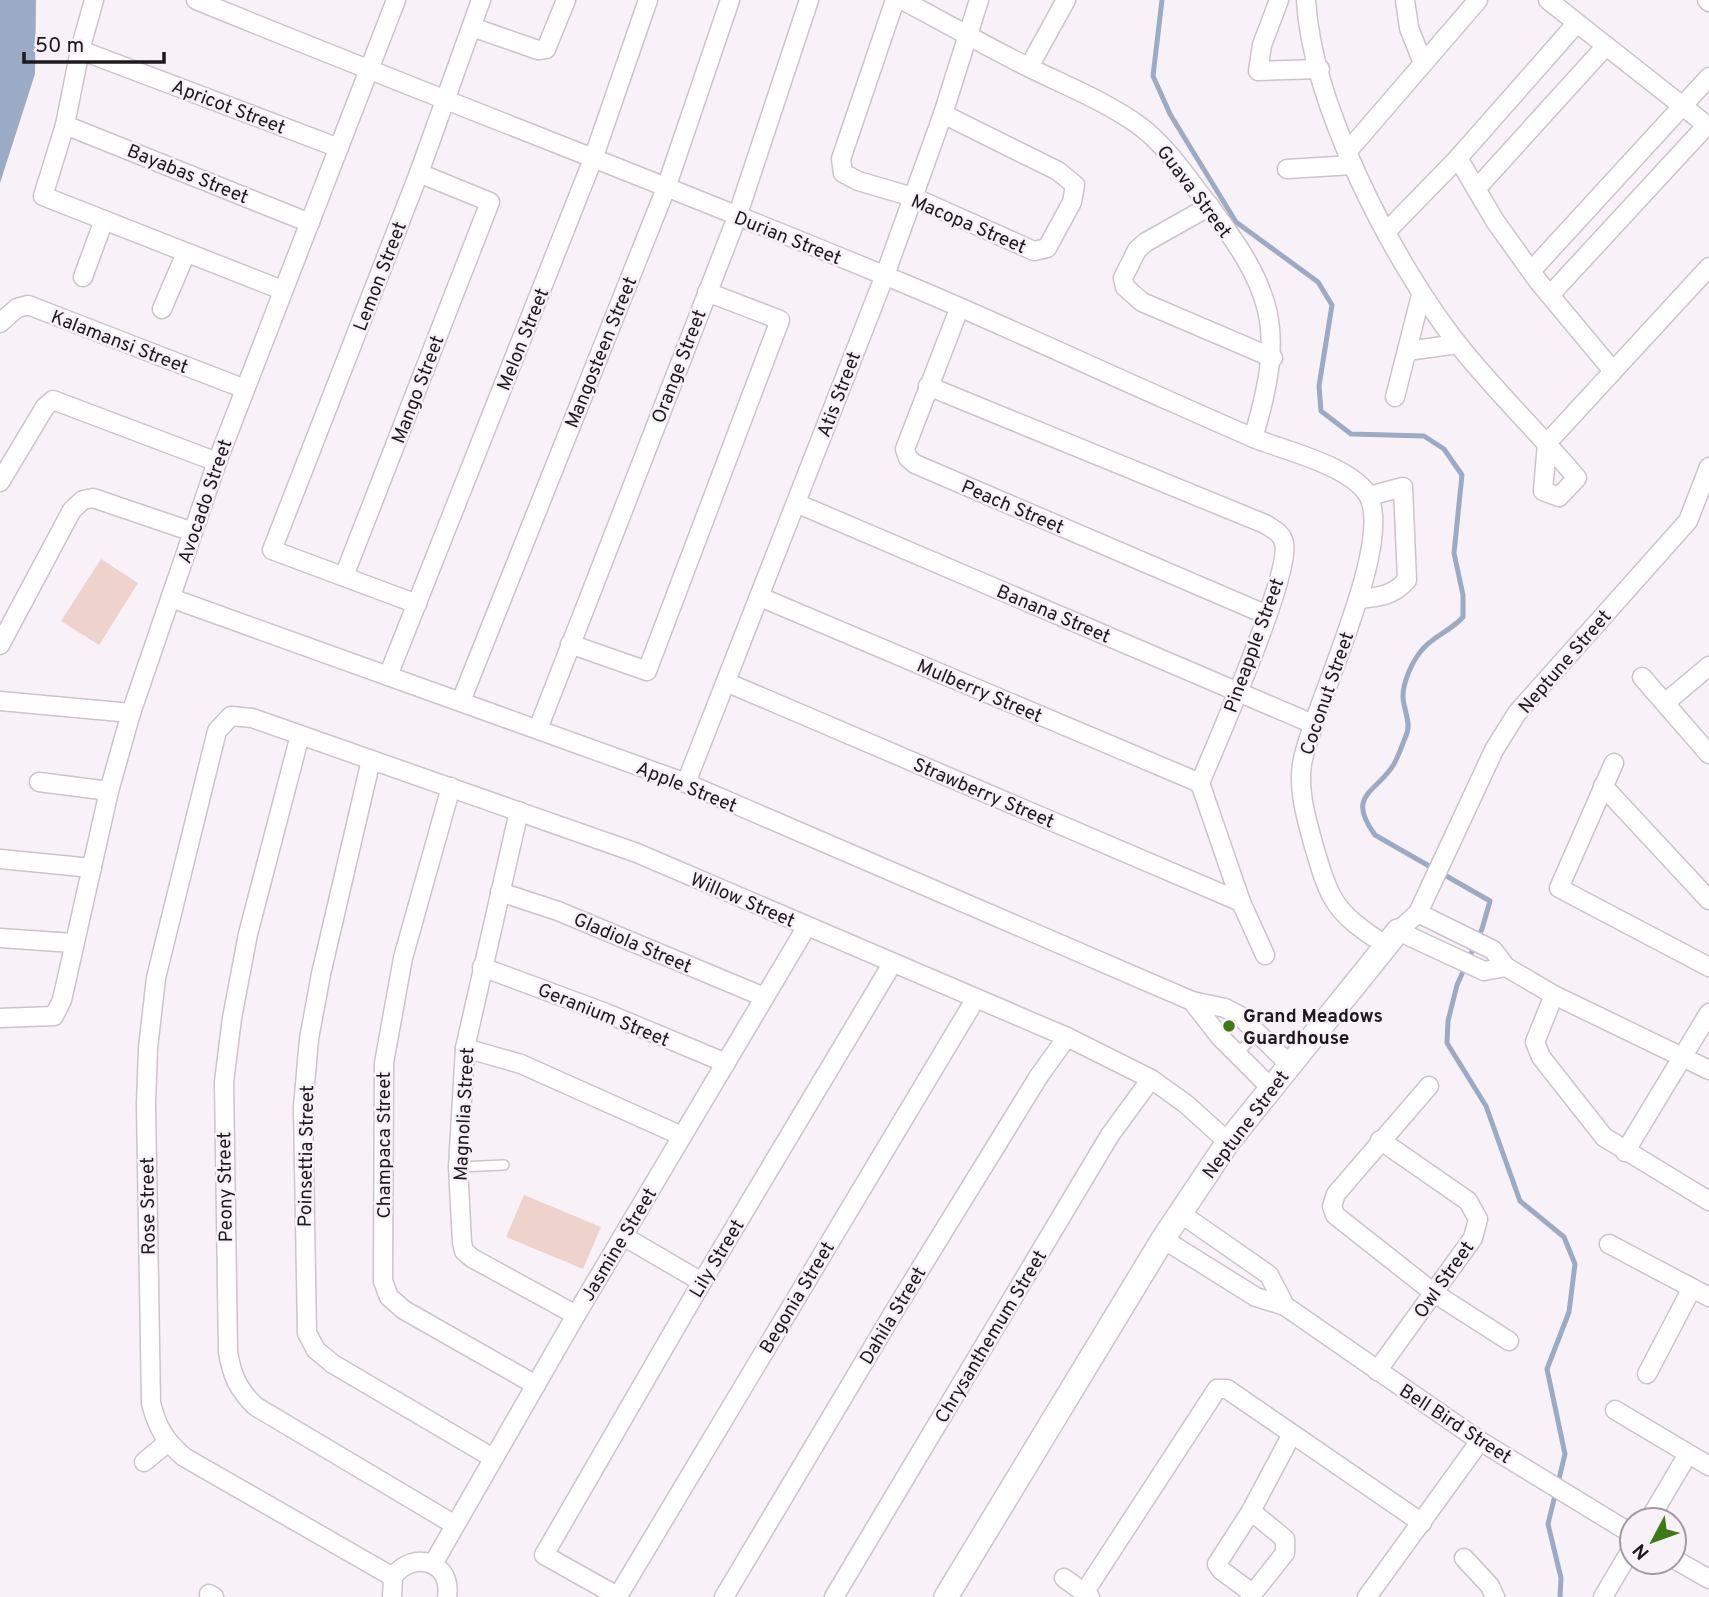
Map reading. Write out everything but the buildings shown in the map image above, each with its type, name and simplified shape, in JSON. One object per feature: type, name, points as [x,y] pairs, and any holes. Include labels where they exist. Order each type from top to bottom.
[{"type":"street","points":[[94,0],[80,50],[65,125],[43,196],[282,290]]},
{"type":"street","name":"Durian Street","points":[[196,0],[885,275],[1253,438],[1340,471],[1356,481],[1369,496]]},
{"type":"street","name":"Avocado Street","points":[[0,1018],[54,1016],[62,1000],[109,791],[131,713],[217,462],[396,0]]},
{"type":"street","name":"Lemon Street","points":[[344,576],[272,550],[419,173],[481,0]]},
{"type":"street","points":[[472,27],[538,50],[546,49],[551,43],[566,0]]},
{"type":"street","name":"Melon Street","points":[[388,676],[593,159],[648,0]]},
{"type":"street","name":"Mangosteen Street","points":[[461,701],[666,188],[730,0]]},
{"type":"street","name":"Orange Street","points":[[538,729],[737,217],[809,0]]},
{"type":"street","name":"Macopa Street","points":[[895,0],[841,159],[843,173],[858,181],[913,197],[1040,251],[1051,243],[1072,202],[1075,185],[1068,177],[943,114]]},
{"type":"street","name":"Guava Street","points":[[902,0],[1134,122],[1167,151],[1210,206],[1261,286],[1270,324],[1273,358],[1253,438]]},
{"type":"street","name":"Atis Street","points":[[686,783],[885,275],[943,114],[979,0]]},
{"type":"street","points":[[1029,67],[1066,0]]},
{"type":"street","points":[[1279,0],[1262,45],[1258,71],[1320,69]]},
{"type":"street","points":[[1306,0],[1308,31],[1350,158],[1421,295],[1458,344],[1511,406],[1548,443],[1709,267]]},
{"type":"street","points":[[1405,0],[1409,28],[1423,63]]},
{"type":"street","points":[[1287,169],[1350,158],[1423,63],[1478,0]]},
{"type":"street","points":[[1548,0],[1707,126],[1550,295]]},
{"type":"street","points":[[1387,231],[1458,158],[1576,24]]},
{"type":"street","points":[[1477,188],[1605,47]]},
{"type":"street","name":"Apricot Street","points":[[80,50],[339,148]]},
{"type":"street","points":[[1531,271],[1709,77]]},
{"type":"street","name":"Bayabas Street","points":[[65,125],[310,223]]},
{"type":"street","points":[[1458,158],[1495,221],[1531,271],[1614,371]]},
{"type":"street","name":"Mango Street","points":[[344,576],[490,202],[419,173]]},
{"type":"street","points":[[1210,206],[1137,250],[1123,278],[1125,287],[1142,302],[1273,358]]},
{"type":"street","points":[[83,277],[104,220]]},
{"type":"street","points":[[162,309],[186,253]]},
{"type":"street","points":[[570,644],[647,671],[780,320],[707,292]]},
{"type":"street","points":[[1395,397],[1421,295]]},
{"type":"street","name":"Kalamansi Street","points":[[0,323],[17,307],[28,304],[245,389]]},
{"type":"street","name":"Peach Street","points":[[958,309],[905,449],[908,458],[915,464],[1267,615]]},
{"type":"street","points":[[1407,351],[1458,344]]},
{"type":"street","name":"Pineapple Street","points":[[928,386],[1265,524],[1278,532],[1284,542],[1284,556],[1267,615],[1200,783]]},
{"type":"street","points":[[0,482],[45,407],[53,400],[217,462]]},
{"type":"street","name":"Neptune Street","points":[[946,1597],[1163,1239],[1228,1142],[1270,1087],[1422,905],[1494,750],[1517,713],[1688,521],[1709,467]]},
{"type":"street","points":[[1358,599],[1382,597],[1398,590],[1407,580],[1404,486],[1369,496]]},
{"type":"street","name":"Coconut Street","points":[[1369,496],[1374,529],[1358,599],[1313,724],[1302,764],[1301,786],[1325,884],[1331,901],[1357,927],[1484,971],[1506,967]]},
{"type":"street","points":[[0,645],[72,510],[83,500],[93,498],[193,532]]},
{"type":"street","name":"Banana Street","points":[[796,503],[1313,724]]},
{"type":"street","points":[[344,576],[417,604]]},
{"type":"street","name":"Apple Street","points":[[171,597],[686,783],[1192,1001],[1225,1008],[1257,1033],[1289,1064]]},
{"type":"street","name":"Mulberry Street","points":[[760,597],[1200,783]]},
{"type":"street","points":[[1665,703],[1709,666]]},
{"type":"street","points":[[1642,677],[1709,754]]},
{"type":"street","name":"Strawberry Street","points":[[726,682],[1241,902]]},
{"type":"street","points":[[0,701],[131,713]]},
{"type":"street","name":"Willow Street","points":[[230,716],[252,718],[637,853],[1067,1037],[1151,1079],[1186,1104],[1228,1142]]},
{"type":"street","name":"Rose Street","points":[[167,1443],[156,1424],[151,1403],[146,1105],[148,1048],[156,978],[166,934],[217,731],[230,716]]},
{"type":"street","name":"Peony Street","points":[[300,735],[248,934],[224,1083],[228,1352],[232,1374],[239,1390],[255,1406],[455,1525]]},
{"type":"street","name":"Poinsettia Street","points":[[372,760],[309,1039],[303,1107],[307,1333],[316,1350],[333,1364],[494,1458]]},
{"type":"street","points":[[1614,763],[1559,888],[1709,967]]},
{"type":"street","points":[[39,782],[109,791]]},
{"type":"street","points":[[1200,783],[1241,902],[1265,955]]},
{"type":"street","points":[[1603,786],[1709,900]]},
{"type":"street","name":"Champaca Street","points":[[451,788],[403,958],[384,1063],[383,1281],[389,1297],[404,1310],[536,1385]]},
{"type":"street","name":"Magnolia Street","points":[[520,811],[465,1048],[458,1167],[464,1251],[576,1315]]},
{"type":"street","points":[[0,859],[92,868]]},
{"type":"street","name":"Gladiola Street","points":[[500,892],[602,929],[764,997]]},
{"type":"street","points":[[1422,905],[1493,950],[1506,967],[1554,995],[1709,1070]]},
{"type":"street","name":"Jasmine Street","points":[[433,1564],[576,1315],[807,926]]},
{"type":"street","points":[[0,938],[73,943]]},
{"type":"street","name":"Lily Street","points":[[619,1597],[544,1555],[702,1282],[892,964]]},
{"type":"street","name":"Geranium Street","points":[[482,967],[606,1013],[726,1063]]},
{"type":"street","points":[[1554,995],[1536,1033],[1536,1049],[1604,1137],[1709,1201]]},
{"type":"street","name":"Begonia Street","points":[[619,1597],[976,998]]},
{"type":"street","name":"Apple Street","points":[[1192,1001],[1237,1054],[1270,1087]]},
{"type":"street","points":[[1625,1152],[1681,1055],[1709,1013]]},
{"type":"street","name":"Dahila Street","points":[[724,1597],[898,1305],[1039,1076],[1067,1037]]},
{"type":"street","points":[[465,1048],[559,1079],[682,1136]]},
{"type":"street","name":"Chrysanthemum Street","points":[[834,1597],[1110,1135],[1151,1079]]},
{"type":"street","points":[[1429,1086],[1336,1194],[1332,1206],[1335,1215],[1434,1293],[1509,1341]]},
{"type":"street","name":"Owl Street","points":[[1377,1371],[1474,1238],[1478,1219],[1468,1201],[1380,1140]]},
{"type":"street","name":"Bell Bird Street","points":[[1180,1213],[1269,1275],[1285,1306]]},
{"type":"street","points":[[623,1236],[702,1282]]},
{"type":"street","name":"Bell Bird Street","points":[[1163,1239],[1256,1297],[1285,1306],[1480,1441],[1618,1525]]},
{"type":"street","points":[[1609,1244],[1709,1297]]},
{"type":"street","points":[[1647,1374],[1692,1288]]},
{"type":"street","points":[[1064,1578],[1087,1595],[1210,1396],[1217,1389],[1227,1389],[1422,1523]]},
{"type":"street","points":[[1615,1410],[1709,1466]]},
{"type":"street","points":[[1251,1511],[1285,1539],[1287,1545],[1285,1553],[1251,1595],[1220,1570],[1217,1564],[1251,1511],[1292,1434]]},
{"type":"street","points":[[1367,1597],[1480,1441]]},
{"type":"street","points":[[144,1462],[167,1443],[184,1457],[394,1577]]},
{"type":"street","points":[[1656,1506],[1688,1454]]},
{"type":"street","points":[[1464,1558],[1489,1594]]},
{"type":"street","points":[[392,1597],[394,1577],[406,1564],[415,1561],[433,1564],[446,1576],[447,1597]]},
{"type":"street","points":[[1688,1567],[1709,1579]]},
{"type":"street","points":[[1603,1597],[1618,1572]]},
{"type":"lane","points":[[1237,1054],[1257,1033]]},
{"type":"lane","points":[[458,1167],[504,1165]]},
{"type":"shaded area","points":[[101,559],[138,583],[99,645],[61,621]]},
{"type":"shaded area","points":[[524,1195],[601,1227],[583,1269],[506,1237]]},
{"type":"water","points":[[0,0],[36,0],[35,74],[0,183]]},
{"type":"waterway","points":[[1162,0],[1153,76],[1170,114],[1236,222],[1318,282],[1332,305],[1319,386],[1321,411],[1351,434],[1424,436],[1444,449],[1462,475],[1454,553],[1463,595],[1463,617],[1425,646],[1411,666],[1403,696],[1407,733],[1394,764],[1363,802],[1363,811],[1375,835],[1490,901],[1482,929],[1457,985],[1448,1021],[1447,1043],[1486,1106],[1520,1201],[1564,1237],[1575,1264],[1569,1312],[1547,1369],[1565,1454],[1548,1524],[1561,1578],[1560,1597]]},
{"type":"place","name":"Grand Meadows Guardhouse","points":[[1229,1026]]}]
